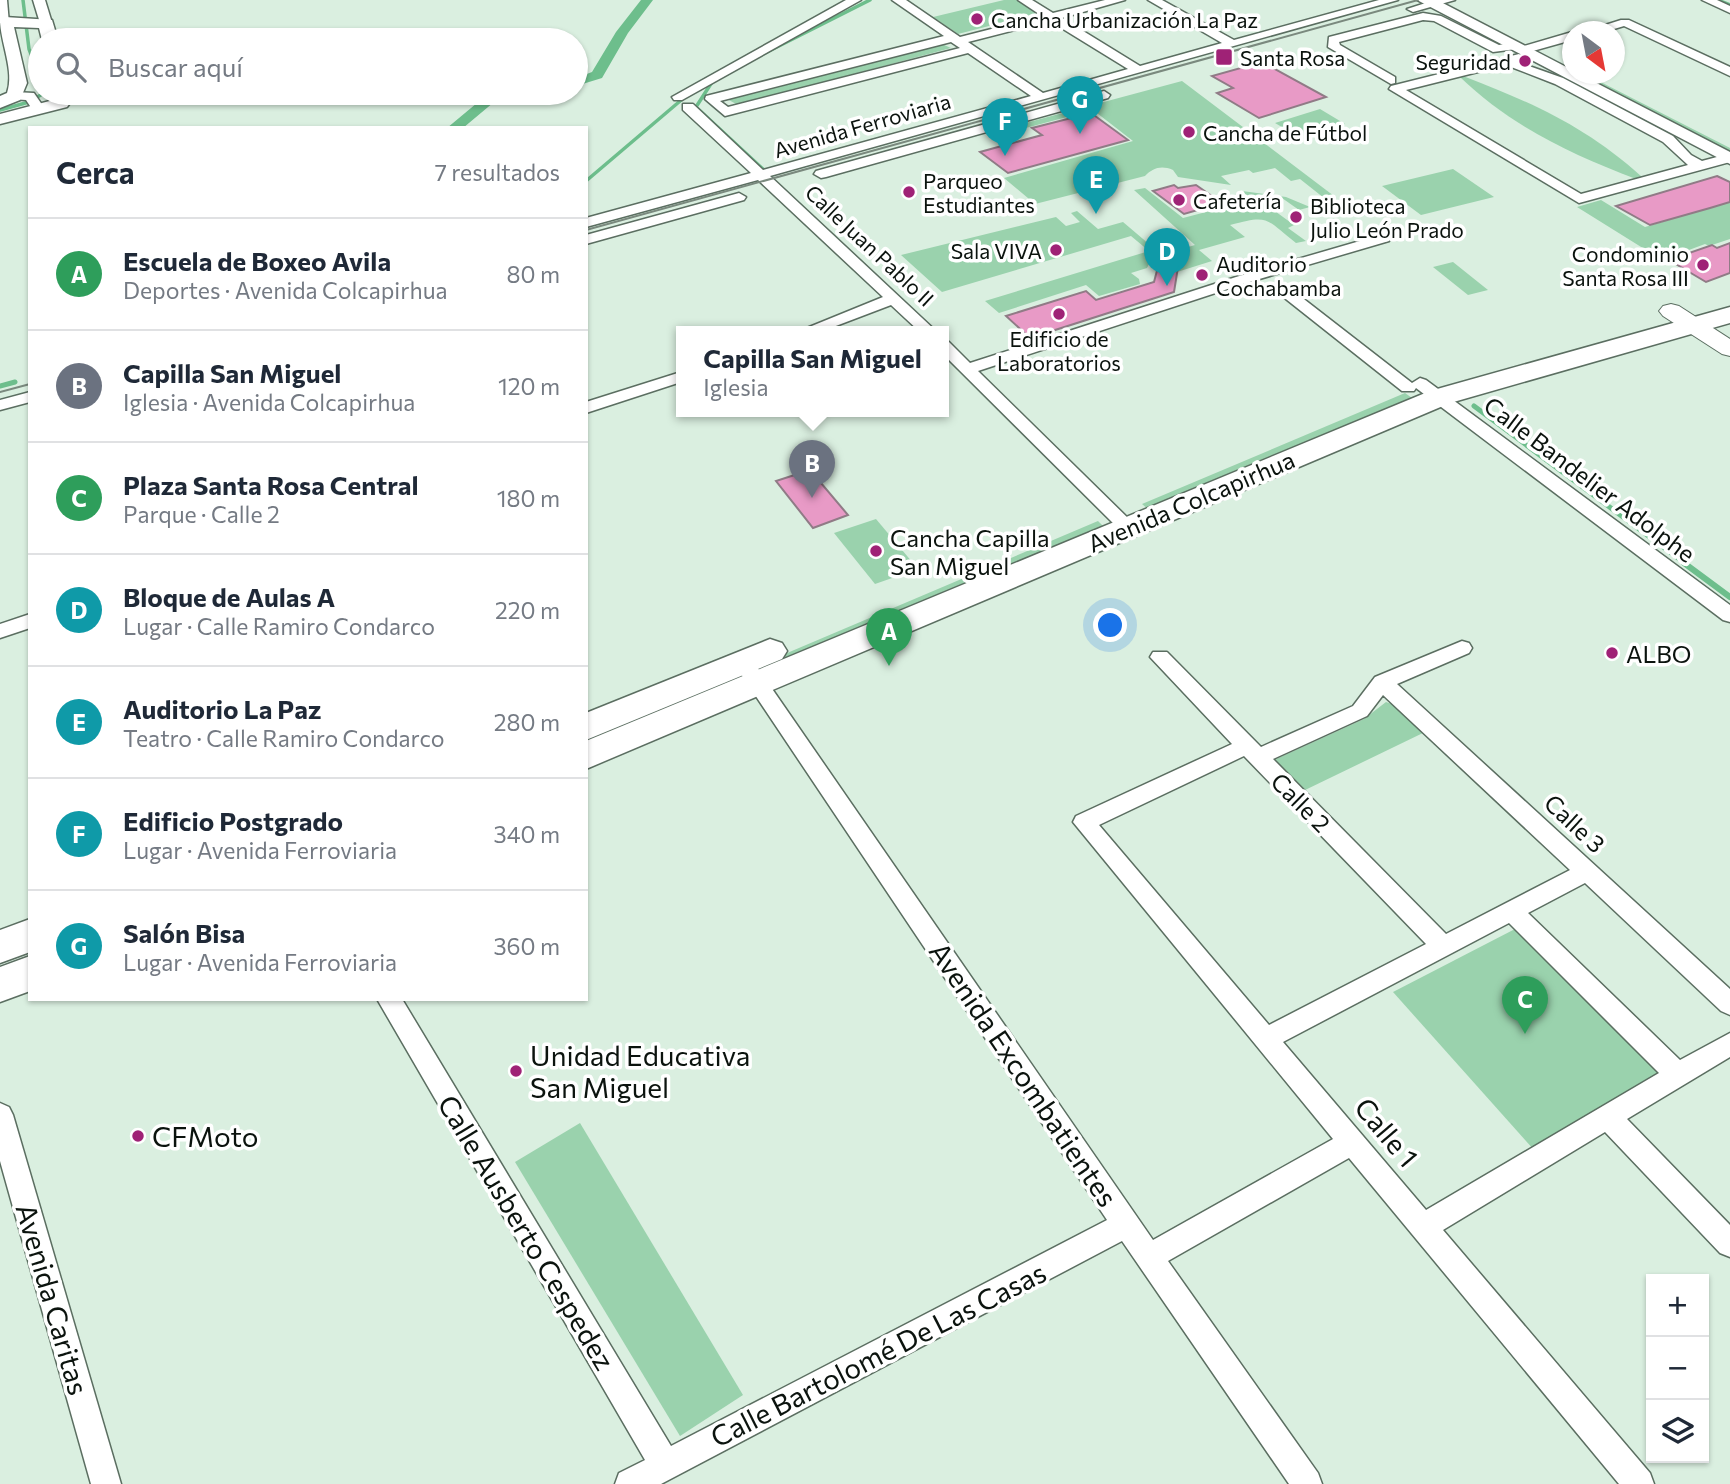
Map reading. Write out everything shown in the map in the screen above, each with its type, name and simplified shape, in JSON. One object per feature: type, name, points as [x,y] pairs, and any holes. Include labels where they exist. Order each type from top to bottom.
[{"type":"main road","name":"Avenida Colcapirhua","points":[[588,726],[750,672],[1423,389],[1682,318],[1730,294]]},
{"type":"main road","name":"Avenida Colcapirhua","points":[[1682,318],[1730,315]]},
{"type":"main road","points":[[1682,318],[1730,349]]},
{"type":"main road","name":"Avenida Colcapirhua","points":[[588,755],[750,672]]},
{"type":"main road","points":[[0,947],[28,936]]},
{"type":"main road","points":[[0,985],[28,973]]},
{"type":"street","points":[[39,0],[26,22],[19,83],[24,102],[53,125],[60,105]]},
{"type":"street","name":"Calle Juan Pablo II","points":[[855,0],[683,102],[923,326]]},
{"type":"street","points":[[898,0],[1039,96]]},
{"type":"street","points":[[1024,0],[1136,69]]},
{"type":"street","points":[[970,49],[724,112],[711,99],[1119,0]]},
{"type":"street","name":"Avenida Ferroviaria","points":[[588,223],[772,185],[1039,96],[1392,0]]},
{"type":"street","points":[[1708,0],[1730,10]]},
{"type":"street","points":[[1161,1],[1230,43]]},
{"type":"street","points":[[1320,36],[1440,1],[1523,51],[1729,154]]},
{"type":"street","points":[[1,2],[34,28]]},
{"type":"street","points":[[1562,61],[1523,51],[1497,49],[1437,18],[1423,16],[1333,40],[1335,47],[1393,85],[1579,199],[1729,154]]},
{"type":"street","points":[[1625,22],[1730,72]]},
{"type":"street","points":[[1393,85],[1562,39]]},
{"type":"street","points":[[1523,51],[1559,81],[1668,139],[1686,158],[1699,165]]},
{"type":"street","points":[[1609,84],[1729,154]]},
{"type":"street","name":"Avenida Ferroviaria","points":[[588,239],[772,185],[1104,95]]},
{"type":"street","points":[[0,119],[24,102]]},
{"type":"street","points":[[967,369],[1241,280],[1384,238]]},
{"type":"street","name":"Calle Bandelier Adolphe","points":[[1282,289],[1423,389],[1730,615]]},
{"type":"street","points":[[821,326],[894,298]]},
{"type":"street","points":[[949,351],[1118,519]]},
{"type":"street","points":[[588,407],[676,379]]},
{"type":"street","points":[[0,405],[28,398]]},
{"type":"street","points":[[0,631],[28,622]]},
{"type":"street","points":[[1253,752],[1360,711],[1382,682],[1462,648]]},
{"type":"street","name":"Calle 2","points":[[1160,657],[1443,946]]},
{"type":"street","name":"Avenida Excombatientes","points":[[750,672],[1126,1224],[1307,1484]]},
{"type":"street","name":"Calle 3","points":[[1382,682],[1730,1004]]},
{"type":"street","name":"Calle 1","points":[[1253,752],[1084,822],[1639,1484]]},
{"type":"street","points":[[1267,1038],[1588,871]]},
{"type":"street","points":[[1511,911],[1678,1074]]},
{"type":"street","name":"Calle Ausberto Cespedez","points":[[390,1001],[665,1464]]},
{"type":"street","points":[[1424,1226],[1730,1044]]},
{"type":"street","name":"Avenida Caritas","points":[[0,1115],[106,1484]]},
{"type":"street","points":[[1607,1116],[1730,1244]]},
{"type":"street","points":[[1149,1257],[1354,1141]]},
{"type":"street","name":"Calle Bartolomé De Las Casas","points":[[630,1484],[1126,1224]]},
{"type":"green space","points":[[1004,0],[1018,0],[1039,13],[958,34],[933,17]]},
{"type":"green space","points":[[942,44],[951,48],[738,105],[727,99]]},
{"type":"green space","points":[[1460,77],[1535,106],[1579,130],[1642,177],[1636,179],[1542,137],[1479,94]]},
{"type":"green space","points":[[1182,81],[1334,196],[1324,198],[1300,179],[1291,181],[1275,168],[1221,176],[1231,185],[1178,177],[1169,168],[1154,169],[1145,176],[1035,204],[1004,178],[1133,141],[1093,110],[1022,129],[1018,125]]},
{"type":"green space","points":[[1593,84],[1605,84],[1730,148],[1730,155]]},
{"type":"green space","points":[[1320,109],[1345,124],[1299,137],[1275,123]]},
{"type":"green space","points":[[1453,169],[1494,197],[1421,215],[1382,186]]},
{"type":"green space","points":[[1145,188],[1183,218],[1252,200],[1242,191],[1286,197],[1310,207],[1299,210],[1282,198],[1265,204],[1294,225],[1288,228],[1306,241],[1296,243],[1266,221],[1253,220],[1230,225],[1245,237],[1199,250],[1212,261],[1177,272],[1179,261],[1160,259],[1167,253],[1195,245],[1134,190]]},
{"type":"green space","points":[[1601,200],[1645,227],[1730,202],[1730,239],[1709,246],[1705,244],[1662,260],[1577,207]]},
{"type":"green space","points":[[1077,211],[1098,229],[1123,222],[1156,250],[1147,268],[1131,273],[1139,279],[1140,284],[1099,296],[1086,285],[999,313],[985,301],[1149,251],[1131,236],[942,292],[901,255],[1056,217],[1066,226],[1080,222],[1071,213]]},
{"type":"green space","points":[[1453,262],[1488,290],[1468,295],[1433,267]]},
{"type":"green space","points":[[1405,393],[1412,398],[1149,510],[1142,504]]},
{"type":"green space","name":"Cancha Capilla San Miguel","points":[[876,519],[918,569],[875,584],[834,533]]},
{"type":"green space","points":[[1098,521],[1105,528],[779,666],[773,659]]},
{"type":"green space","points":[[1386,702],[1395,705],[1425,732],[1303,791],[1274,760],[1364,719]]},
{"type":"green space","points":[[1515,929],[1661,1076],[1534,1150],[1393,992]]},
{"type":"green space","points":[[580,1123],[743,1395],[680,1436],[515,1162]]},
{"type":"building","points":[[1262,62],[1326,97],[1259,118],[1217,93],[1233,88],[1212,76]]},
{"type":"building","points":[[1091,113],[1128,140],[1008,173],[980,152],[1042,135],[1032,128]]},
{"type":"building","points":[[1717,176],[1730,182],[1730,202],[1650,225],[1616,206]]},
{"type":"building","name":"Cafetería","points":[[1174,185],[1178,188],[1196,185],[1222,203],[1184,214],[1153,191]]},
{"type":"building","name":"Condominio Santa Rosa III","points":[[1730,243],[1730,273],[1706,282],[1669,260],[1712,245],[1717,248]]},
{"type":"building","name":"Edificio de Laboratorios","points":[[1160,259],[1179,261],[1174,292],[1030,338],[1006,316],[1086,291],[1096,300],[1154,282]]},
{"type":"building","points":[[810,470],[848,515],[813,528],[776,481]]},
{"type":"waterway","points":[[23,0],[28,41]]},
{"type":"waterway","points":[[588,78],[597,75],[622,32],[647,0]]},
{"type":"waterway","points":[[763,54],[870,0]]},
{"type":"waterway","points":[[1718,0],[1730,5]]},
{"type":"waterway","points":[[714,79],[696,107],[765,171]]},
{"type":"waterway","points":[[588,179],[686,96]]},
{"type":"waterway","points":[[0,110],[28,102]]},
{"type":"waterway","points":[[456,126],[482,105]]},
{"type":"waterway","points":[[0,386],[15,382]]},
{"type":"waterway","points":[[1474,406],[1686,564]]},
{"type":"waterway","points":[[1684,563],[1730,597]]},
{"type":"tram line","points":[[588,229],[1418,0]]},
{"type":"tram line","points":[[0,392],[28,385]]},
{"type":"place","name":"Cancha Urbanización La Paz","points":[[977,19]]},
{"type":"place","name":"Santa Rosa","points":[[1224,57]]},
{"type":"place","name":"Seguridad","points":[[1525,61]]},
{"type":"place","name":"Cancha de Fútbol","points":[[1189,132]]},
{"type":"place","name":"Salón Bisa","points":[[1080,134]]},
{"type":"place","name":"Edificio Postgrado","points":[[1005,156]]},
{"type":"place","name":"Parqueo Estudiantes","points":[[909,192]]},
{"type":"place","name":"Cafetería","points":[[1179,200]]},
{"type":"place","name":"Auditorio La Paz","points":[[1096,214]]},
{"type":"place","name":"Biblioteca Julio León Prado","points":[[1296,217]]},
{"type":"place","name":"Sala VIVA","points":[[1056,250]]},
{"type":"place","name":"Condominio Santa Rosa III","points":[[1703,265]]},
{"type":"place","name":"Auditorio Cochabamba","points":[[1202,275]]},
{"type":"place","name":"Bloque de Aulas A","points":[[1167,286]]},
{"type":"place","name":"Edificio de Laboratorios","points":[[1059,314]]},
{"type":"place","name":"Capilla San Miguel","points":[[812,498]]},
{"type":"place","name":"Cancha Capilla San Miguel","points":[[876,551]]},
{"type":"place","name":"ALBO","points":[[1612,653]]},
{"type":"place","name":"Escuela de Boxeo Avila","points":[[889,666]]},
{"type":"place","name":"Plaza Santa Rosa Central","points":[[1525,1034]]},
{"type":"place","name":"Unidad Educativa San Miguel","points":[[516,1071]]},
{"type":"place","name":"CFMoto","points":[[138,1136]]}]
